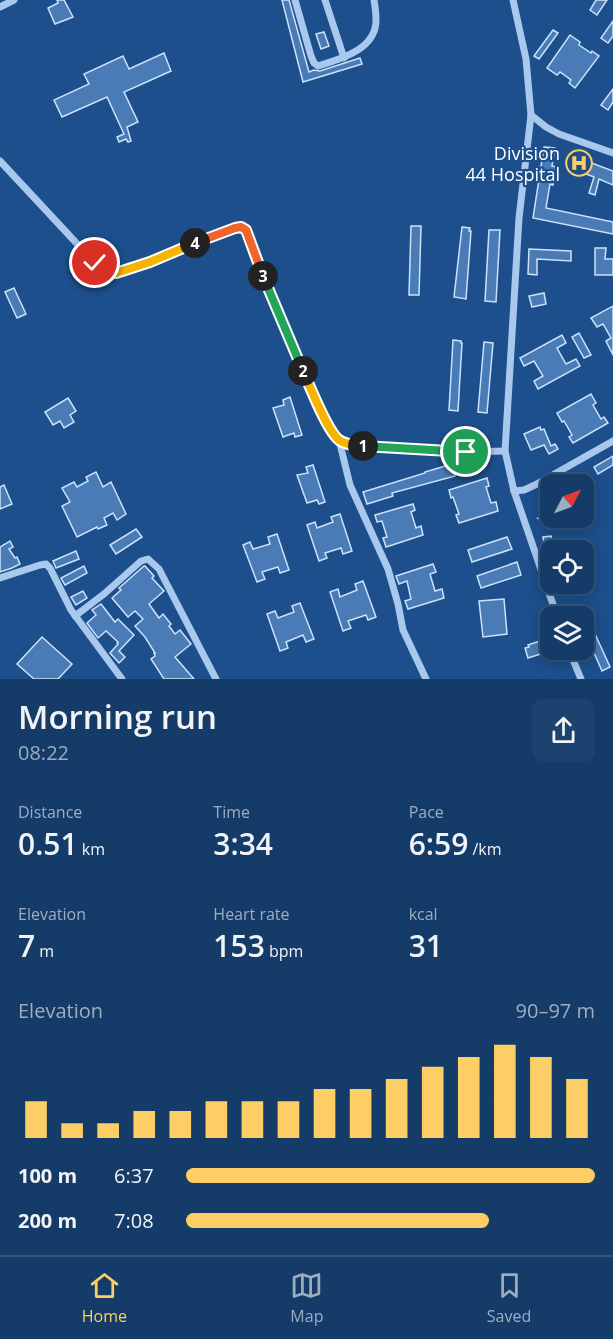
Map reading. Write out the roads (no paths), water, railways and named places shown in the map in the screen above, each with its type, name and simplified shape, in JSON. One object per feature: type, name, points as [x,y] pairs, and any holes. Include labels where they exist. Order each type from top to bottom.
[{"type":"street","points":[[0,7],[14,0]]},
{"type":"street","points":[[295,0],[314,63],[318,66],[344,58],[362,48],[373,33],[377,21],[374,0]]},
{"type":"street","points":[[325,0],[344,58]]},
{"type":"street","points":[[513,0],[526,59],[531,115],[519,218],[505,452],[514,491],[554,606]]},
{"type":"street","points":[[531,115],[559,134],[613,153]]},
{"type":"street","points":[[0,161],[95,263],[116,273],[235,228],[241,227],[246,230],[268,290],[299,361],[331,430],[339,440],[350,485],[388,569],[403,630],[426,679]]},
{"type":"street","points":[[339,440],[348,444],[377,447],[505,452]]},
{"type":"street","points":[[514,491],[535,485],[613,441]]},
{"type":"street","points":[[75,616],[141,561],[148,559],[159,569],[216,679]]},
{"type":"street","points":[[0,578],[46,564],[70,610],[122,679]]},
{"type":"street","points":[[573,660],[580,679]]},
{"type":"place","name":"Division 44 Hospital","points":[[579,163]]}]
